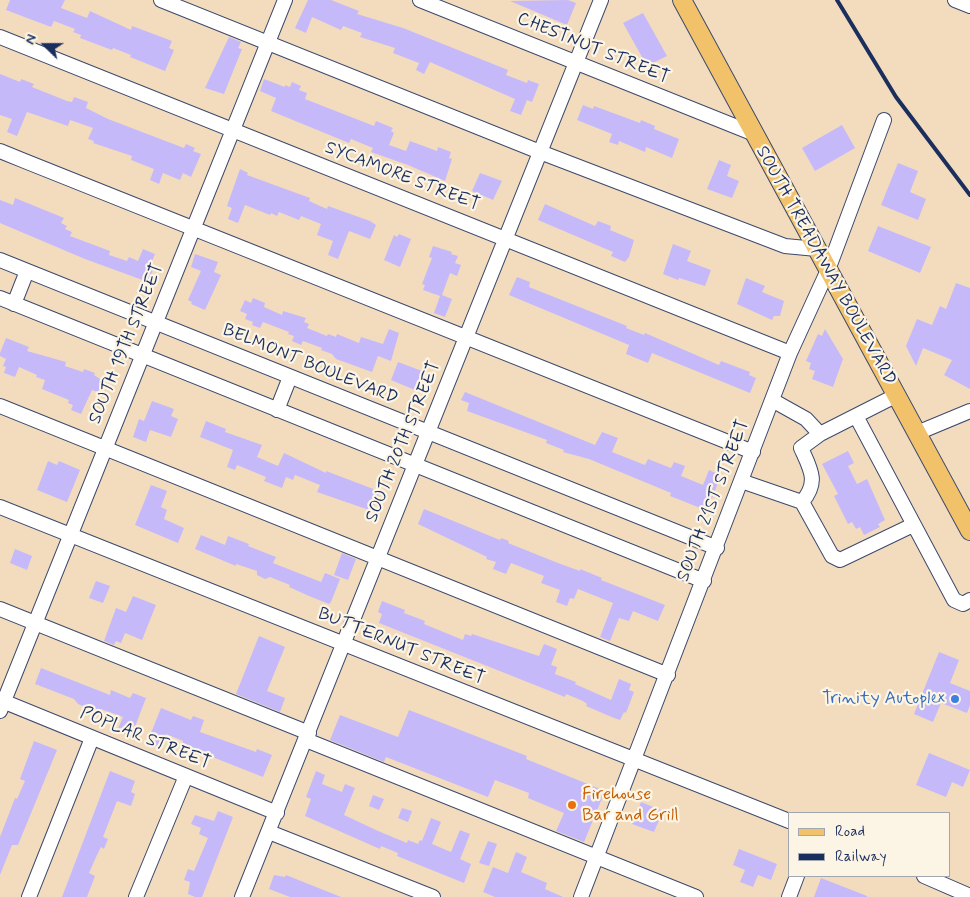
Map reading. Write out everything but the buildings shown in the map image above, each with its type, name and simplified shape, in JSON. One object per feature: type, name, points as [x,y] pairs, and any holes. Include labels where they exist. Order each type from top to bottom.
[{"type":"main road","name":"SOUTH TREADAWAY BOULEVARD","points":[[682,0],[752,133],[970,531]]},
{"type":"street","points":[[161,0],[540,152],[785,246],[817,249]]},
{"type":"street","name":"SOUTH 19TH STREET","points":[[1,704],[71,535],[285,0]]},
{"type":"street","name":"CHESTNUT STREET","points":[[420,0],[752,133]]},
{"type":"street","name":"SOUTH 20TH STREET","points":[[242,897],[344,645],[426,433],[467,336],[601,0]]},
{"type":"street","points":[[955,0],[970,6]]},
{"type":"street","name":"SYCAMORE STREET","points":[[0,37],[790,353]]},
{"type":"street","name":"SOUTH 21ST STREET","points":[[581,897],[668,675],[790,353],[828,270],[884,120]]},
{"type":"street","points":[[0,151],[193,230],[467,336],[753,452]]},
{"type":"street","name":"BELMONT BOULEVARD","points":[[0,260],[426,433],[716,548]]},
{"type":"street","points":[[14,304],[27,271]]},
{"type":"street","points":[[0,298],[704,580]]},
{"type":"street","points":[[277,410],[290,377]]},
{"type":"street","points":[[802,502],[812,490],[812,473],[801,448],[820,434],[897,395]]},
{"type":"street","points":[[772,400],[806,419],[820,434]]},
{"type":"street","points":[[0,406],[668,675]]},
{"type":"street","points":[[917,433],[967,410],[970,411]]},
{"type":"street","points":[[856,416],[954,600],[962,604],[970,600]]},
{"type":"street","points":[[742,482],[802,502],[832,556],[840,560],[914,525]]},
{"type":"street","name":"BUTTERNUT STREET","points":[[0,507],[788,821]]},
{"type":"street","points":[[0,609],[696,897]]},
{"type":"street","name":"POPLAR STREET","points":[[1,704],[92,738],[277,813]]},
{"type":"street","points":[[29,897],[92,738]]},
{"type":"street","points":[[136,897],[186,776]]},
{"type":"street","points":[[268,832],[432,897]]},
{"type":"street","points":[[789,897],[797,877]]},
{"type":"street","points":[[926,877],[970,896]]},
{"type":"railway","points":[[837,0],[896,97],[970,195]]},
{"type":"place","name":"Trinity Autoplex","points":[[955,699]]},
{"type":"place","name":"Firehouse Bar and Grill","points":[[572,805]]}]
